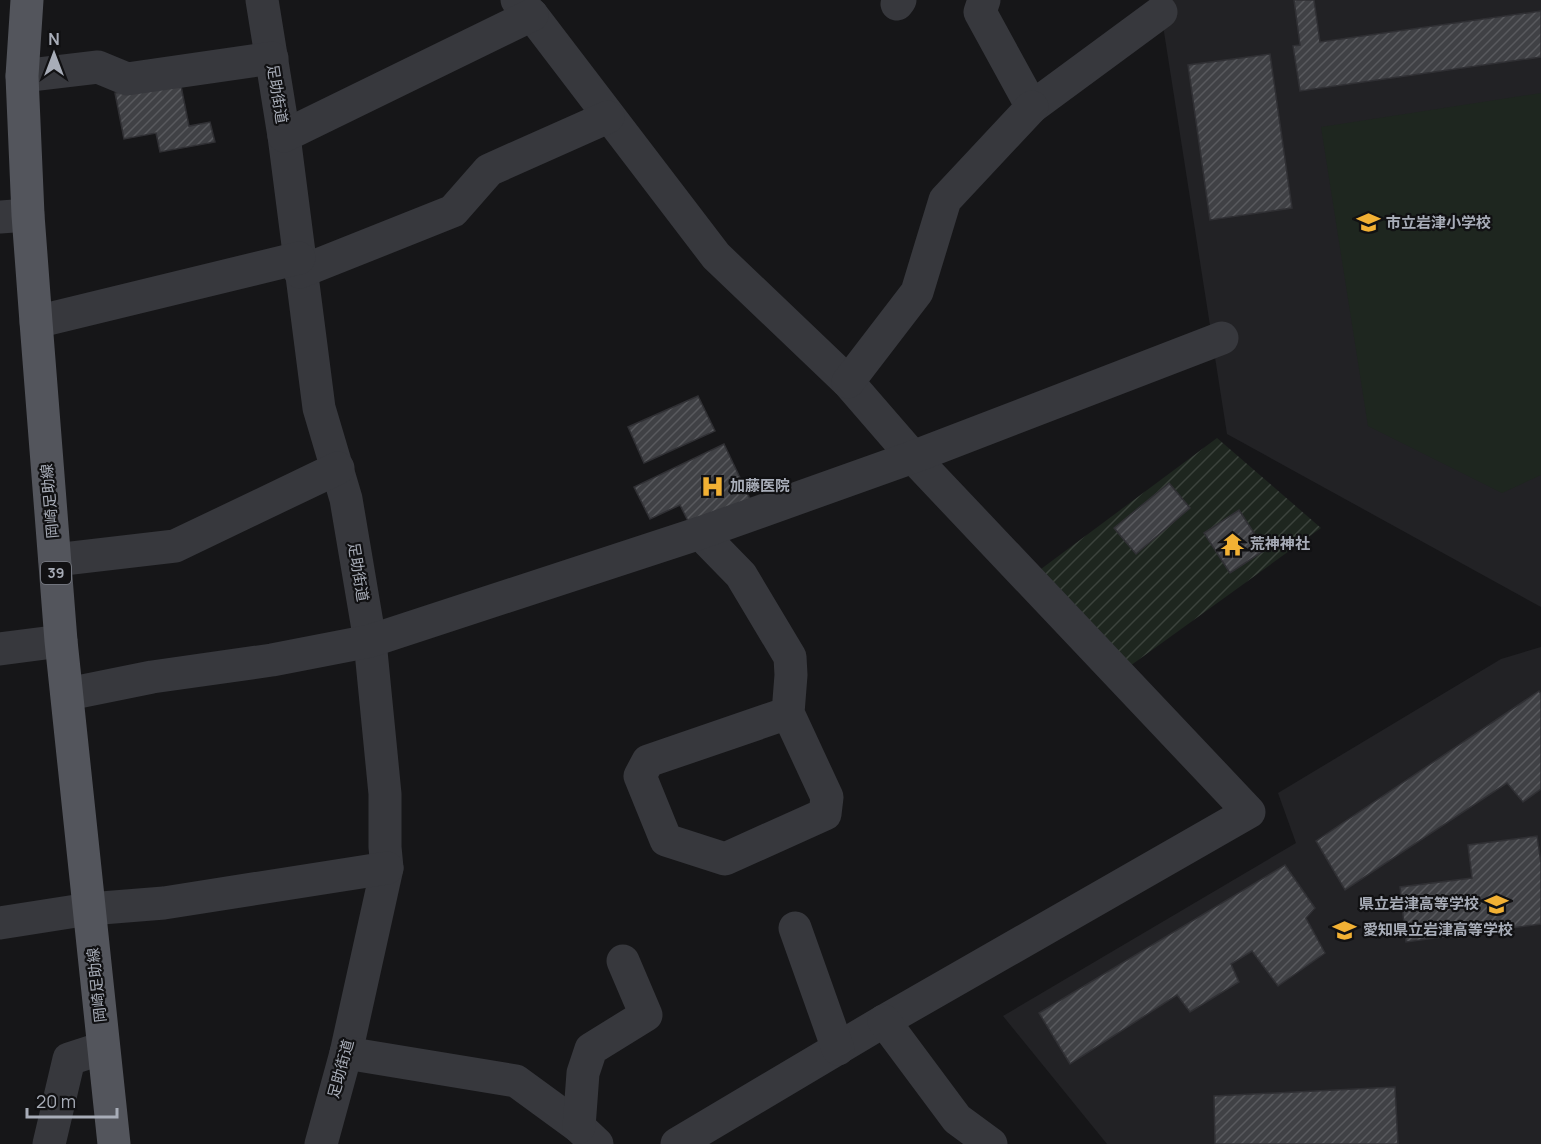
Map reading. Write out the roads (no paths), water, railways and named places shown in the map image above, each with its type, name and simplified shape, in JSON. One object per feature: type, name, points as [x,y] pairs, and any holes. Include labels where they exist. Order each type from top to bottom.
[{"type":"main road","name":"岡崎足助線","points":[[27,0],[14,216],[36,322],[61,641],[114,1144]]},
{"type":"street","name":"足助街道","points":[[262,0],[284,136],[320,408],[346,498],[370,641],[385,794],[387,868],[346,1053],[321,1144]]},
{"type":"street","points":[[984,0],[980,12],[1032,107]]},
{"type":"street","points":[[284,136],[525,7],[716,256],[848,381],[914,457],[1249,812],[884,1021],[677,1144]]},
{"type":"street","points":[[848,381],[917,292],[945,200],[1032,107],[1161,12]]},
{"type":"street","points":[[22,76],[98,67],[126,79],[272,58]]},
{"type":"street","points":[[36,322],[300,265],[453,211],[489,170],[608,117]]},
{"type":"street","points":[[68,694],[152,677],[272,660],[370,641],[700,533],[914,457],[1222,338]]},
{"type":"street","points":[[55,560],[175,546],[338,468]]},
{"type":"street","points":[[700,533],[741,575],[790,657],[788,713],[827,797],[825,814],[725,859],[666,840],[640,776],[648,761],[788,713]]},
{"type":"street","points":[[0,649],[61,641]]},
{"type":"street","points":[[0,923],[89,909],[164,903],[387,868]]},
{"type":"street","points":[[795,928],[838,1049]]},
{"type":"street","points":[[588,1136],[583,1072],[591,1049],[646,1015],[623,960]]},
{"type":"street","points":[[884,1021],[957,1119],[991,1144]]},
{"type":"street","points":[[49,1144],[69,1059],[103,1048]]},
{"type":"street","points":[[346,1053],[516,1081],[588,1136]]},
{"type":"place","name":"市立岩津小学校","points":[[1368,223]]},
{"type":"place","name":"加藤医院","points":[[712,486]]},
{"type":"place","name":"荒神神社","points":[[1232,544]]},
{"type":"place","name":"県立岩津高等学校","points":[[1497,904]]},
{"type":"place","name":"愛知県立岩津高等学校","points":[[1345,930]]}]
